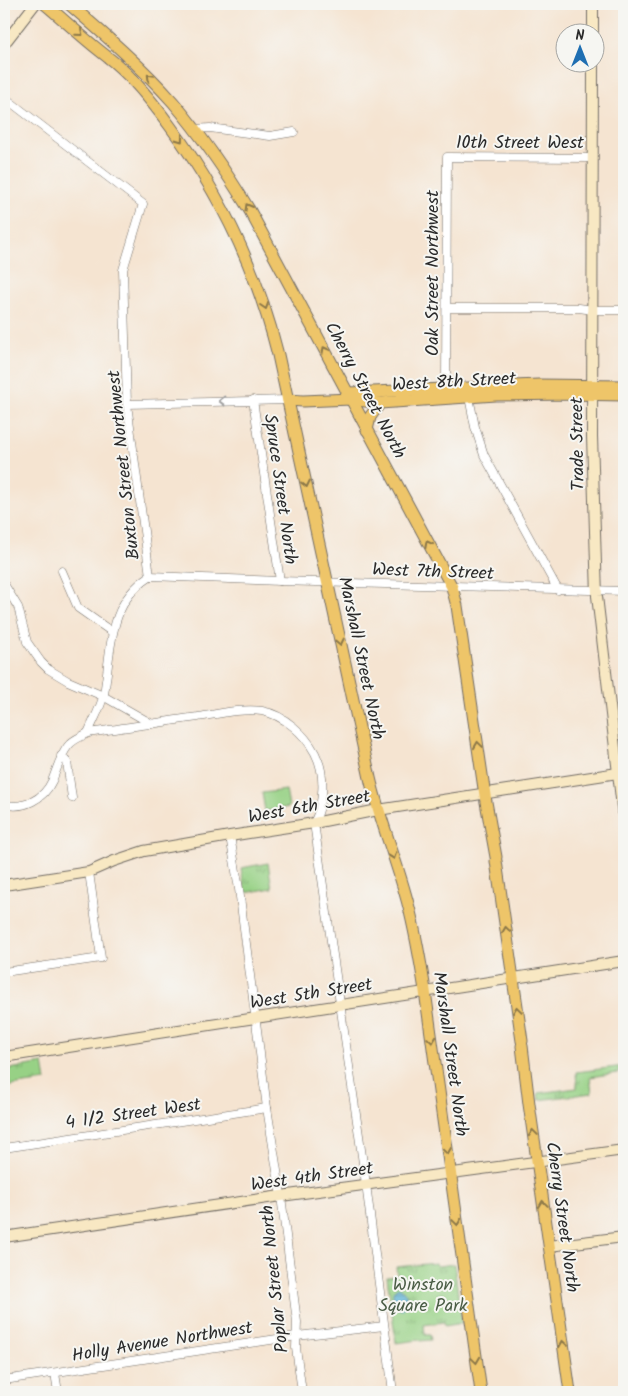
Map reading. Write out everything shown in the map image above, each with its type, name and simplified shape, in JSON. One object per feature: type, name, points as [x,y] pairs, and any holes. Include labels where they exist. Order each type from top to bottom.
[{"type":"main road","name":"Marshall Street North","points":[[45,4],[115,62],[129,76],[167,122],[205,177],[231,224],[256,280],[274,336],[370,778],[378,810],[412,916],[419,950],[481,1392]]},
{"type":"main road","name":"Cherry Street North","points":[[69,4],[137,64],[173,102],[222,166],[250,211],[452,586],[458,606],[496,859],[570,1392]]},
{"type":"main road","name":"West 8th Street","points":[[288,400],[446,389],[538,386],[593,390]]},
{"type":"main road","points":[[593,390],[624,386]]},
{"type":"main road","name":"West 8th Street","points":[[350,396],[380,403],[593,390]]},
{"type":"main road","points":[[593,390],[624,395]]},
{"type":"main road","points":[[367,430],[370,417],[380,403]]},
{"type":"street","points":[[4,44],[35,4]]},
{"type":"street","points":[[593,4],[593,22]]},
{"type":"street","name":"Trade Street","points":[[593,72],[592,458],[597,596],[621,773],[624,824]]},
{"type":"street","name":"Buxton Street Northwest","points":[[4,97],[143,204],[123,270],[127,404],[150,576],[138,584],[121,608],[112,632],[103,696],[88,733]]},
{"type":"street","points":[[195,129],[210,128],[270,136],[294,132]]},
{"type":"street","name":"10th Street West","points":[[447,157],[593,158]]},
{"type":"street","name":"Oak Street Northwest","points":[[446,389],[447,157]]},
{"type":"street","points":[[447,308],[624,310]]},
{"type":"street","points":[[470,397],[475,427],[484,455],[558,590]]},
{"type":"street","name":"Spruce Street North","points":[[253,400],[280,581]]},
{"type":"street","name":"West 8th Street","points":[[127,404],[288,400]]},
{"type":"street","points":[[62,571],[78,608],[112,632]]},
{"type":"street","name":"West 7th Street","points":[[150,576],[624,591]]},
{"type":"street","points":[[4,584],[18,606],[27,642],[48,669],[68,681],[103,696],[152,724]]},
{"type":"street","points":[[4,804],[20,806],[39,798],[51,783],[61,756],[67,746],[88,733],[253,711],[273,714],[293,727],[311,746],[322,775],[322,795],[314,824],[366,1184],[393,1392]]},
{"type":"street","points":[[61,756],[68,762],[72,798]]},
{"type":"street","name":"West 6th Street","points":[[4,885],[89,872],[114,860],[144,851],[314,824],[378,810],[621,773]]},
{"type":"street","name":"Poplar Street North","points":[[230,836],[239,889],[267,1108],[281,1196],[297,1322],[296,1348],[302,1392]]},
{"type":"street","points":[[4,972],[101,958],[89,872]]},
{"type":"street","name":"West 5th Street","points":[[4,1056],[624,961]]},
{"type":"street","name":"4 1/2 Street West","points":[[4,1148],[267,1108]]},
{"type":"street","name":"West 4th Street","points":[[4,1237],[366,1184],[624,1150]]},
{"type":"street","points":[[549,1246],[624,1237]]},
{"type":"street","name":"Holly Avenue Northwest","points":[[4,1380],[297,1336],[384,1326]]},
{"type":"street","points":[[55,1373],[58,1392]]},
{"type":"green space","points":[[286,790],[289,807],[265,811],[262,793]]},
{"type":"green space","points":[[268,863],[272,888],[245,893],[241,868]]},
{"type":"green space","points":[[43,1063],[46,1081],[4,1087],[4,1070]]},
{"type":"green space","points":[[624,1066],[624,1072],[590,1077],[592,1093],[539,1100],[538,1093],[577,1088],[576,1072]]},
{"type":"green space","name":"Winston Square Park","points":[[436,1263],[437,1266],[454,1264],[462,1323],[445,1326],[444,1322],[424,1325],[425,1335],[430,1335],[431,1340],[396,1343],[387,1277],[397,1276],[396,1267]]},
{"type":"water","points":[[398,1287],[404,1291],[407,1297],[405,1307],[402,1310],[397,1308],[393,1302],[393,1291]]}]
